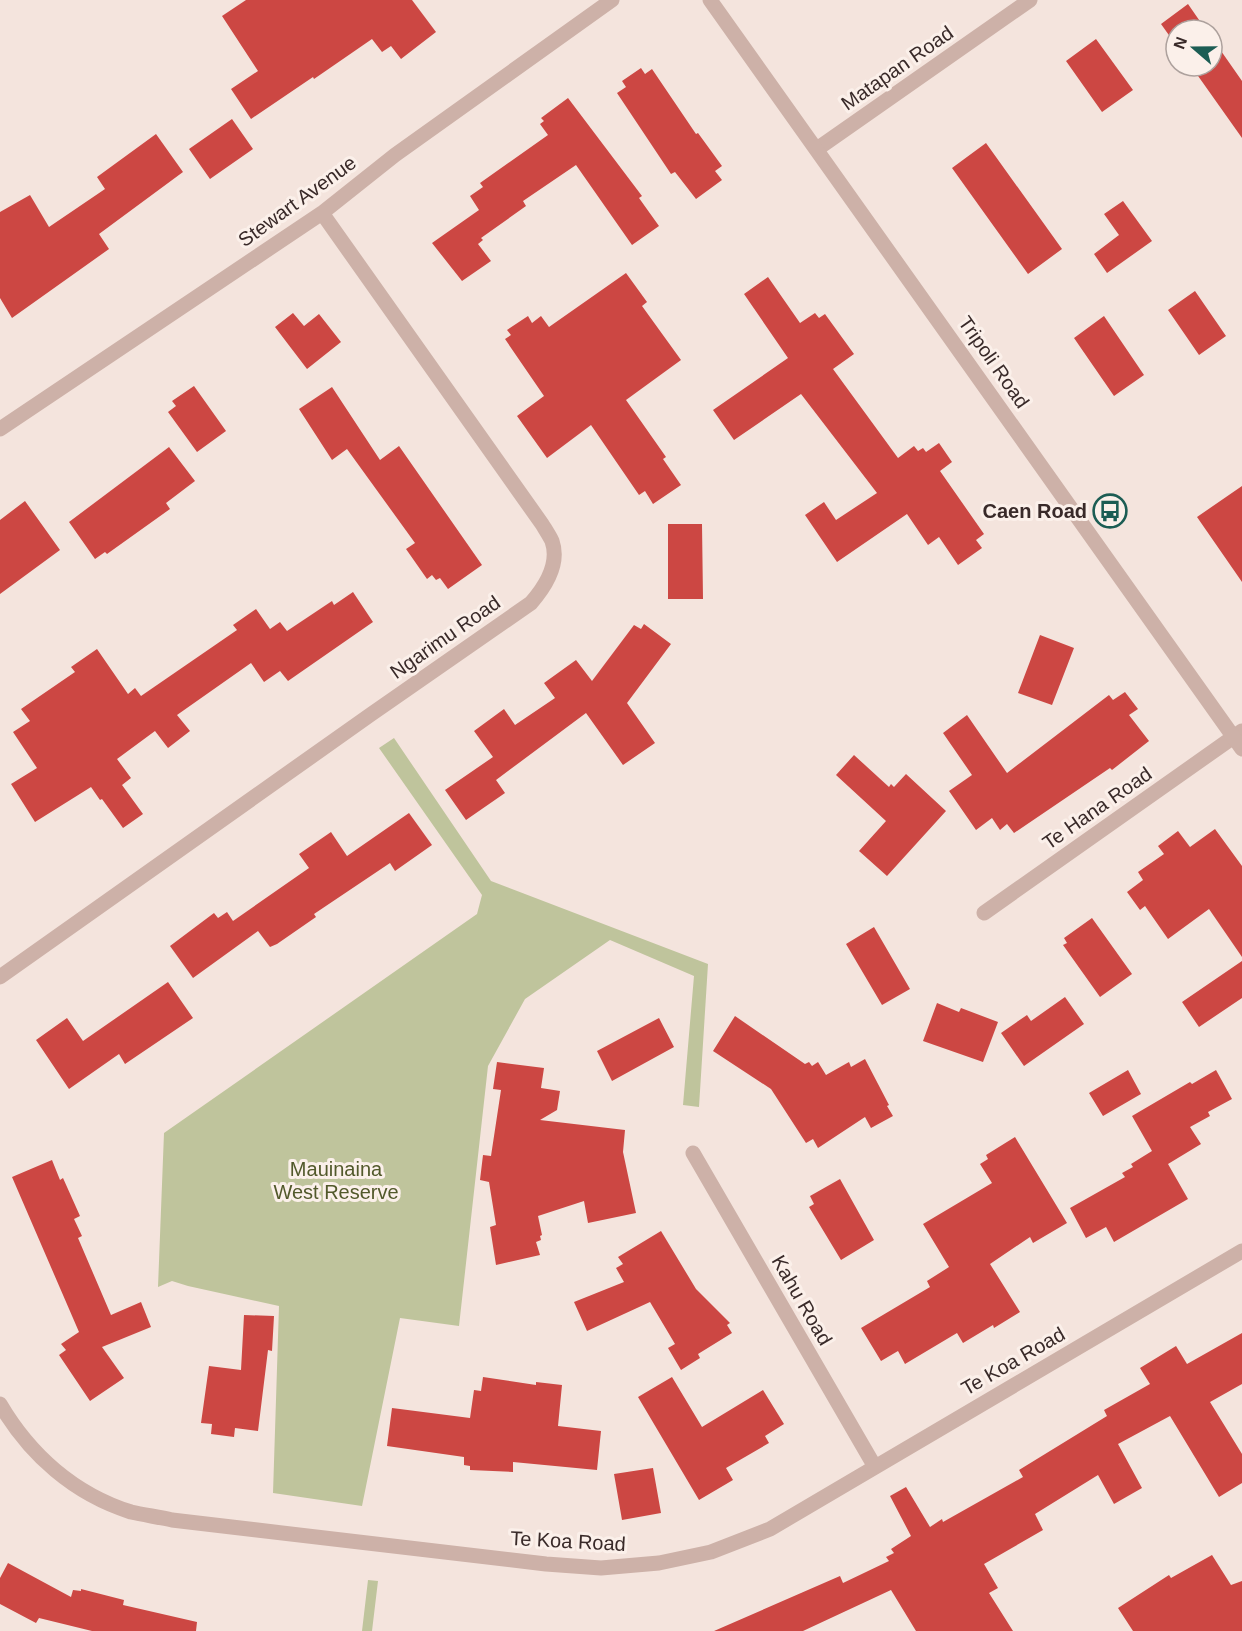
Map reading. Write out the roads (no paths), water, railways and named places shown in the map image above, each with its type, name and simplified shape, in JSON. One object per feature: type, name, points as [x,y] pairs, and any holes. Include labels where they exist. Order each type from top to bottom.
[{"type":"street","name":"Stewart Avenue","points":[[0,429],[322,213],[395,155],[612,0]]},
{"type":"street","name":"Tripoli Road","points":[[710,0],[1239,739]]},
{"type":"street","name":"Matapan Road","points":[[817,149],[1030,0]]},
{"type":"street","name":"Ngarimu Road","points":[[0,977],[531,603],[545,586],[553,566],[552,542],[547,533],[322,213]]},
{"type":"street","name":"Te Hana Road","points":[[984,913],[1239,739]]},
{"type":"street","name":"Kahu Road","points":[[693,1153],[875,1467]]},
{"type":"street","name":"Te Koa Road","points":[[0,1404],[14,1428],[62,1477],[93,1496],[131,1511],[172,1520],[535,1563],[601,1568],[659,1563],[711,1552],[770,1529],[1242,1251]]},
{"type":"place","name":"Caen Road","points":[[1110,511]]},
{"type":"park label","name":"Mauinaina West Reserve","points":[[336,1180]]}]
